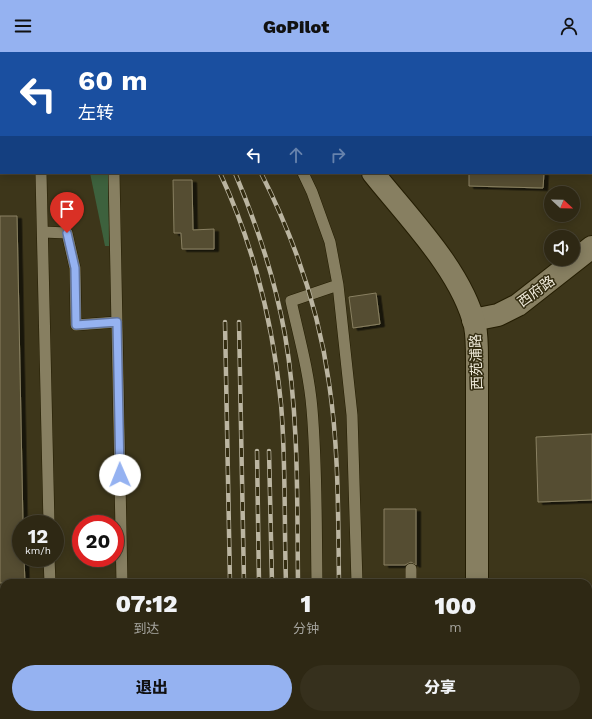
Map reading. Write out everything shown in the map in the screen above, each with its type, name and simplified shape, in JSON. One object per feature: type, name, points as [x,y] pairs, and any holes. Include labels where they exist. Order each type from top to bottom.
[{"type":"street","name":"西苑浦路","points":[[374,174],[446,265],[465,297],[475,326],[477,360],[477,579]]},
{"type":"street","name":"西府路","points":[[473,320],[498,315],[518,305],[592,247]]},
{"type":"lane","points":[[41,174],[49,515]]},
{"type":"lane","points":[[114,174],[122,579]]},
{"type":"lane","points":[[303,174],[312,192],[330,242],[338,285],[352,415],[358,579]]},
{"type":"lane","points":[[43,232],[67,233],[75,268],[76,325],[117,322]]},
{"type":"lane","points":[[317,579],[315,461],[312,408],[305,360],[291,301],[338,285]]},
{"type":"lane","points":[[49,567],[50,579]]},
{"type":"lane","points":[[411,569],[411,579]]},
{"type":"green space","points":[[90,174],[108,174],[109,246],[105,246]]},
{"type":"building","points":[[469,174],[544,174],[543,188],[469,186]]},
{"type":"building","points":[[173,180],[192,180],[193,230],[214,229],[214,249],[182,249],[181,233],[174,233]]},
{"type":"building","points":[[0,216],[17,216],[23,515],[12,515],[12,567],[24,567],[25,579],[0,579]]},
{"type":"building","points":[[376,293],[380,324],[353,328],[349,297]]},
{"type":"building","points":[[592,434],[592,500],[538,502],[536,437]]},
{"type":"building","points":[[384,509],[416,509],[416,565],[411,562],[405,565],[384,565]]},
{"type":"railway","points":[[220,174],[243,229],[252,257],[273,344],[283,426],[286,579]]},
{"type":"railway","points":[[235,174],[251,212],[271,273],[281,314],[290,366],[295,427],[298,579]]},
{"type":"railway","points":[[261,174],[284,223],[304,275],[325,356],[335,433],[339,579]]},
{"type":"railway","points":[[225,322],[230,579]]},
{"type":"railway","points":[[239,322],[244,579]]},
{"type":"railway","points":[[257,451],[259,579]]},
{"type":"railway","points":[[269,451],[272,579]]},
{"type":"route","points":[[67,233],[75,268],[76,325],[117,322],[120,475]]}]
